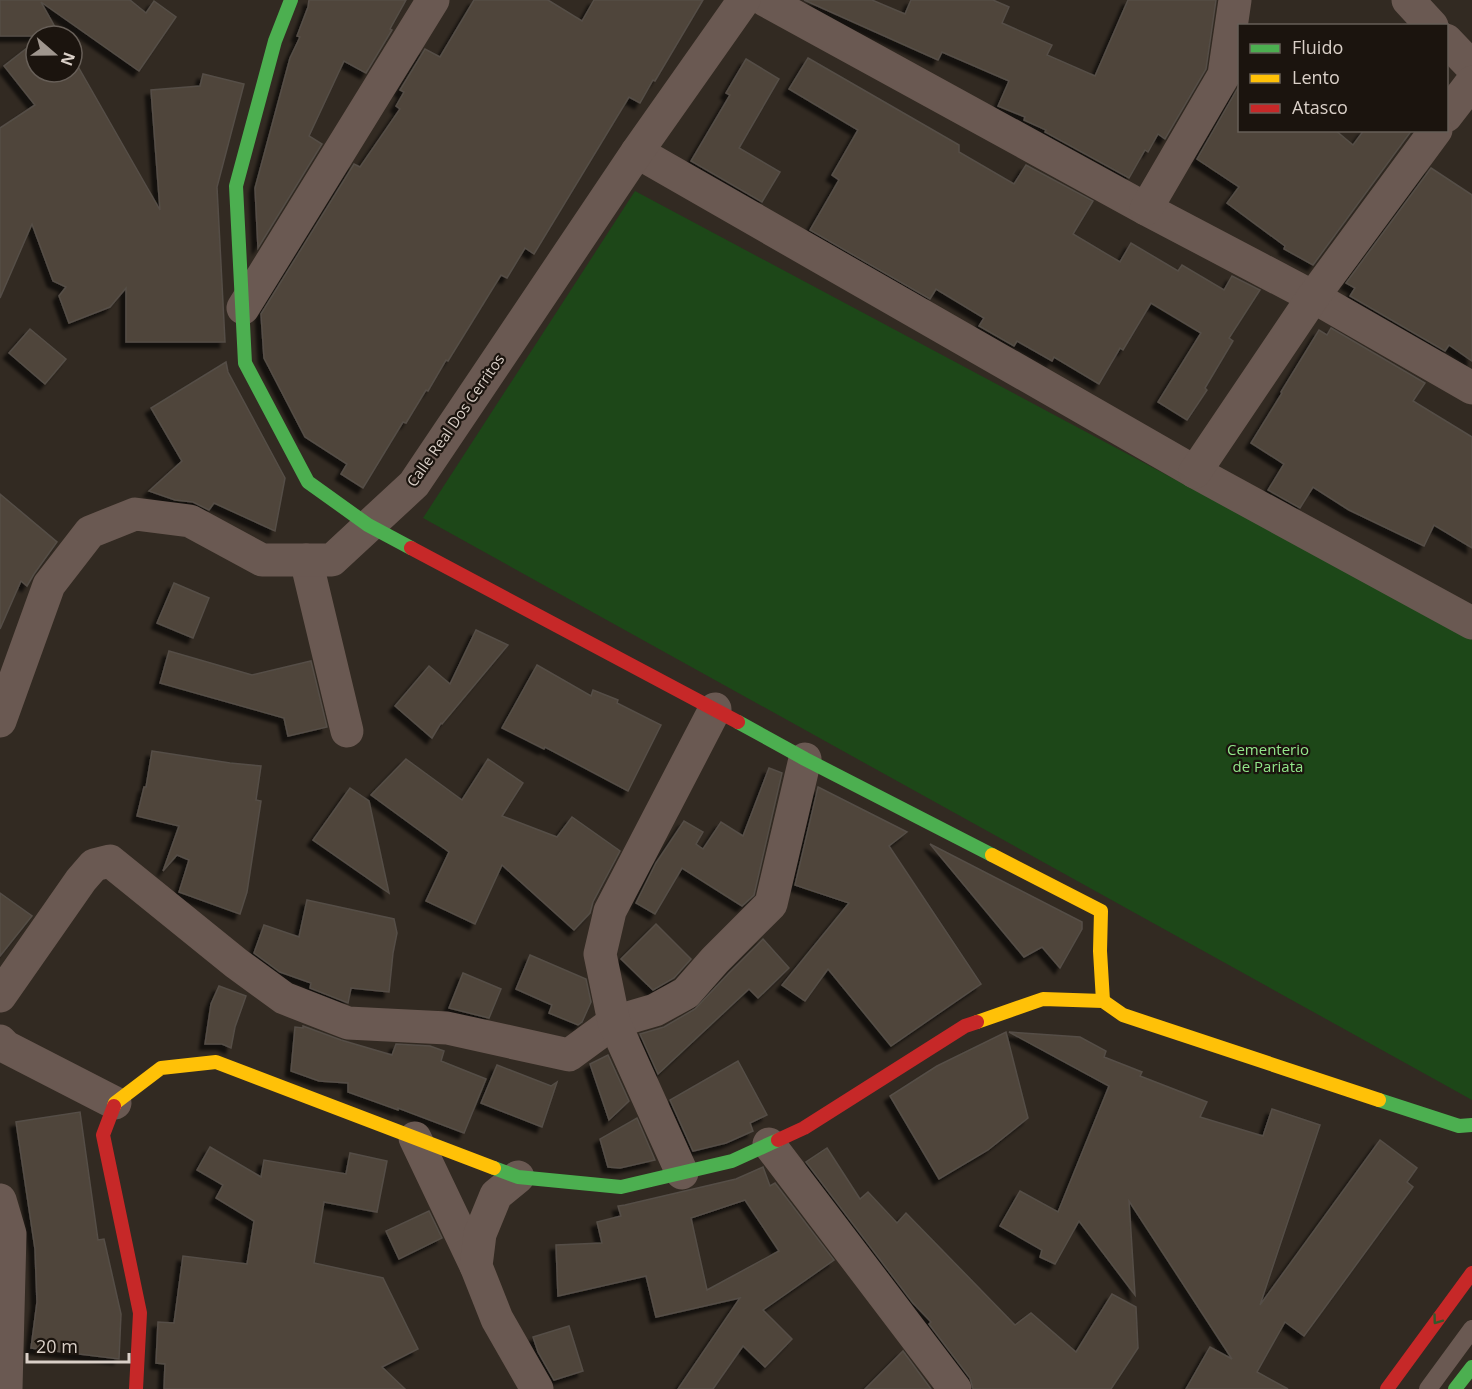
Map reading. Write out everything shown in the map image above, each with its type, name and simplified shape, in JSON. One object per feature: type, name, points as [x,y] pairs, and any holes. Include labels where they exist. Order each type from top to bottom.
[{"type":"street","points":[[291,0],[275,41],[236,186],[245,363],[308,483],[368,525],[805,759],[1101,911],[1100,951],[1103,1002]]},
{"type":"street","points":[[243,308],[433,0]]},
{"type":"street","name":"Calle Real Dos Cerritos","points":[[0,721],[50,585],[90,532],[135,514],[190,521],[262,560],[332,560],[414,484],[637,152],[744,0]]},
{"type":"street","points":[[765,0],[1146,209],[1313,297],[1472,388]]},
{"type":"street","points":[[1146,209],[1224,75],[1235,0]]},
{"type":"street","points":[[1408,0],[1430,24]]},
{"type":"street","points":[[1448,42],[1472,67]]},
{"type":"street","points":[[1448,113],[1472,82]]},
{"type":"street","points":[[1195,472],[1313,297],[1435,132]]},
{"type":"street","points":[[637,152],[1195,472],[1472,623]]},
{"type":"street","points":[[306,560],[347,731]]},
{"type":"street","points":[[682,1173],[614,1022],[600,954],[610,912],[715,709]]},
{"type":"street","points":[[0,996],[81,880],[94,865],[111,861],[236,963],[284,998],[348,1023],[447,1028],[569,1055],[614,1022],[655,1010],[686,993],[715,960],[771,904],[805,759]]},
{"type":"street","points":[[136,1389],[140,1313],[103,1135],[115,1103],[161,1068],[216,1062],[518,1177],[621,1186],[732,1161],[804,1128],[965,1026],[1043,999],[1103,1002],[1123,1015],[1459,1126],[1472,1125]]},
{"type":"street","points":[[0,1041],[6,1047],[115,1103]]},
{"type":"street","points":[[415,1138],[476,1266],[497,1319],[537,1389]]},
{"type":"street","points":[[769,1144],[955,1389]]},
{"type":"street","points":[[476,1266],[480,1234],[496,1195],[518,1177]]},
{"type":"street","points":[[0,1200],[10,1234],[6,1389]]},
{"type":"street","points":[[1387,1389],[1472,1273]]},
{"type":"street","points":[[1455,1389],[1472,1367]]},
{"type":"lane","points":[[1428,1389],[1472,1329]]},
{"type":"green space","name":"Cementerio de Pariata","points":[[635,191],[1472,638],[1472,1100],[423,518]]},
{"type":"building","points":[[0,0],[130,0],[146,13],[154,1],[176,17],[139,71],[84,32],[84,24],[72,24],[41,2],[53,24],[24,24],[24,36],[0,36]]},
{"type":"building","points":[[309,0],[406,0],[390,29],[392,30],[366,73],[344,61],[309,136],[322,144],[258,248],[255,188],[290,58],[300,37],[297,36]]},
{"type":"building","points":[[474,0],[548,0],[582,21],[594,0],[703,0],[640,103],[629,97],[534,254],[525,248],[507,278],[501,275],[428,391],[426,390],[406,423],[403,422],[363,488],[341,474],[347,464],[305,437],[264,358],[261,314],[354,164],[360,167],[400,109],[396,106],[404,92],[400,90],[425,49],[440,57]]},
{"type":"building","points":[[804,0],[872,0],[905,14],[911,0],[993,0],[1009,7],[1002,23],[1052,45],[1047,55],[1095,76],[1128,0],[1216,0],[1206,69],[1165,139],[1158,134],[1148,152],[1145,150],[1129,178],[1045,132],[1046,130],[1024,120],[1025,117],[998,106],[1009,81],[942,52],[938,60]]},
{"type":"building","points":[[24,50],[24,84],[84,84],[84,77],[160,210],[151,90],[200,86],[203,74],[244,84],[217,187],[225,342],[126,342],[126,288],[110,307],[69,323],[59,296],[66,287],[53,281],[32,224],[0,298],[0,128],[35,105],[4,66]]},
{"type":"building","points":[[808,58],[959,145],[959,152],[1014,184],[1026,165],[1093,201],[1073,234],[1120,262],[1131,243],[1178,271],[1182,265],[1224,290],[1232,276],[1260,290],[1229,338],[1233,341],[1205,388],[1207,390],[1187,420],[1158,402],[1201,333],[1151,303],[1123,350],[1120,348],[1099,384],[1054,357],[1052,361],[1017,341],[1014,346],[979,326],[984,318],[936,289],[930,299],[810,230],[839,180],[832,175],[858,130],[789,89]]},
{"type":"building","points":[[746,59],[779,79],[739,148],[780,172],[762,202],[691,161],[730,95],[726,93]]},
{"type":"building","points":[[1238,88],[1238,132],[1337,132],[1353,145],[1363,132],[1411,132],[1313,265],[1284,249],[1285,246],[1227,203],[1239,187],[1197,159]]},
{"type":"building","points":[[1431,168],[1472,195],[1472,361],[1449,345],[1445,351],[1350,296],[1355,288],[1346,283]]},
{"type":"building","points":[[1331,328],[1425,383],[1413,401],[1472,437],[1472,548],[1434,525],[1424,546],[1349,510],[1313,487],[1300,508],[1268,490],[1284,464],[1251,443],[1319,330],[1327,335]]},
{"type":"building","points":[[30,329],[66,359],[45,384],[9,353]]},
{"type":"building","points":[[226,362],[228,372],[285,478],[275,531],[214,503],[209,510],[193,502],[175,500],[149,491],[182,461],[151,408]]},
{"type":"building","points":[[0,494],[57,542],[27,586],[21,581],[0,629]]},
{"type":"building","points":[[174,583],[209,598],[193,638],[157,623]]},
{"type":"building","points":[[476,630],[508,645],[441,723],[432,738],[395,706],[429,666],[450,684]]},
{"type":"building","points":[[169,651],[252,675],[311,661],[327,727],[288,736],[284,718],[160,683]]},
{"type":"building","points":[[537,665],[591,696],[593,690],[618,700],[617,703],[661,725],[628,791],[545,747],[544,749],[502,728]]},
{"type":"building","points":[[152,751],[261,766],[256,800],[261,801],[247,892],[240,914],[179,892],[189,860],[177,855],[163,871],[179,826],[137,816],[144,787],[146,787]]},
{"type":"building","points":[[406,759],[462,800],[488,759],[523,783],[502,816],[557,837],[572,817],[620,851],[593,902],[590,913],[574,930],[502,865],[475,924],[426,901],[449,852],[371,795]]},
{"type":"building","points":[[769,768],[782,773],[754,895],[742,906],[682,868],[655,914],[636,903],[656,863],[684,821],[703,832],[696,844],[703,849],[721,822],[743,836]]},
{"type":"building","points":[[818,787],[907,832],[889,846],[981,984],[891,1046],[828,969],[805,1001],[782,985],[849,903],[795,885]]},
{"type":"building","points":[[350,788],[369,801],[389,893],[313,840]]},
{"type":"building","points":[[930,844],[1082,922],[1082,929],[1060,968],[1042,947],[1024,957]]},
{"type":"building","points":[[0,893],[32,916],[0,956]]},
{"type":"building","points":[[307,900],[394,919],[397,933],[389,992],[351,988],[348,1003],[310,988],[311,983],[280,972],[254,953],[264,925],[299,937]]},
{"type":"building","points":[[656,924],[691,959],[674,978],[653,990],[621,959]]},
{"type":"building","points":[[763,939],[789,968],[758,998],[749,989],[658,1074],[640,1034],[664,1027],[695,1009]]},
{"type":"building","points":[[530,955],[586,979],[591,1002],[582,1022],[578,1025],[549,1013],[552,1005],[516,989]]},
{"type":"building","points":[[463,973],[501,989],[489,1018],[449,1008]]},
{"type":"building","points":[[219,986],[246,996],[235,1027],[231,1048],[222,1044],[205,1044],[211,1004]]},
{"type":"building","points":[[303,1026],[392,1055],[396,1044],[430,1046],[444,1051],[441,1061],[486,1079],[464,1133],[348,1092],[348,1083],[319,1081],[291,1071],[295,1027],[303,1028]]},
{"type":"building","points":[[1006,1032],[1028,1118],[988,1150],[939,1179],[890,1096],[937,1066]]},
{"type":"building","points":[[1009,1032],[1080,1037],[1106,1051],[1104,1057],[1142,1072],[1140,1076],[1207,1102],[1200,1117],[1263,1136],[1272,1109],[1320,1125],[1260,1305],[1380,1140],[1417,1168],[1407,1182],[1413,1187],[1304,1336],[1285,1322],[1257,1372],[1288,1389],[1186,1389],[1210,1347],[1232,1359],[1129,1201],[1135,1295],[1079,1221],[1055,1264],[1040,1257],[1042,1250],[1000,1226],[1020,1191],[1058,1212],[1109,1086]]},
{"type":"building","points":[[608,1055],[629,1101],[609,1120],[590,1064]]},
{"type":"building","points":[[738,1061],[767,1115],[750,1123],[753,1131],[726,1143],[693,1151],[670,1100]]},
{"type":"building","points":[[497,1065],[551,1086],[557,1082],[542,1127],[481,1103]]},
{"type":"building","points":[[80,1112],[98,1240],[104,1239],[121,1314],[119,1359],[31,1348],[37,1302],[35,1249],[16,1122]]},
{"type":"building","points":[[637,1118],[655,1160],[620,1168],[608,1167],[600,1139]]},
{"type":"building","points":[[210,1147],[261,1177],[264,1160],[346,1174],[350,1153],[387,1161],[377,1212],[324,1202],[314,1263],[383,1278],[418,1349],[382,1367],[405,1389],[164,1389],[165,1364],[156,1363],[158,1322],[174,1323],[183,1256],[247,1264],[254,1221],[216,1198],[223,1185],[197,1170]]},
{"type":"building","points":[[827,1148],[860,1199],[868,1192],[897,1223],[906,1213],[1015,1325],[1031,1313],[1076,1352],[1112,1294],[1136,1307],[1138,1348],[1111,1389],[973,1389],[970,1378],[929,1324],[931,1322],[913,1303],[806,1162]]},
{"type":"building","points":[[763,1167],[770,1186],[775,1183],[834,1260],[763,1310],[792,1339],[765,1367],[743,1346],[713,1389],[678,1389],[740,1298],[656,1317],[646,1276],[558,1296],[556,1245],[602,1243],[597,1222],[621,1216],[618,1206],[736,1179]],"holes":[[[745,1200],[779,1251],[707,1290],[691,1218]]]},
{"type":"building","points":[[429,1211],[442,1238],[399,1259],[386,1231]]},
{"type":"building","points":[[569,1326],[583,1371],[554,1380],[538,1352],[533,1337]]},
{"type":"building","points":[[903,1351],[931,1389],[865,1389]]},
{"type":"traffic: fast","points":[[291,0],[275,41],[236,186],[245,363],[308,482],[368,525],[411,548]]},
{"type":"traffic: fast","points":[[738,722],[992,855]]},
{"type":"traffic: fast","points":[[1379,1100],[1459,1126],[1472,1125]]},
{"type":"traffic: fast","points":[[494,1168],[518,1177],[621,1187],[732,1161],[778,1140]]},
{"type":"traffic: fast","points":[[1455,1389],[1472,1367]]},
{"type":"traffic: slow","points":[[992,855],[1101,911],[1100,951],[1103,1001]]},
{"type":"traffic: slow","points":[[977,1022],[1043,999],[1103,1001],[1123,1015],[1379,1100]]},
{"type":"traffic: slow","points":[[114,1106],[161,1068],[216,1062],[494,1168]]},
{"type":"traffic: jam","points":[[411,548],[738,722]]},
{"type":"traffic: jam","points":[[778,1140],[804,1128],[965,1026],[977,1022]]},
{"type":"traffic: jam","points":[[114,1106],[103,1135],[140,1313],[136,1389]]},
{"type":"traffic: jam","points":[[1387,1389],[1472,1273]]}]
